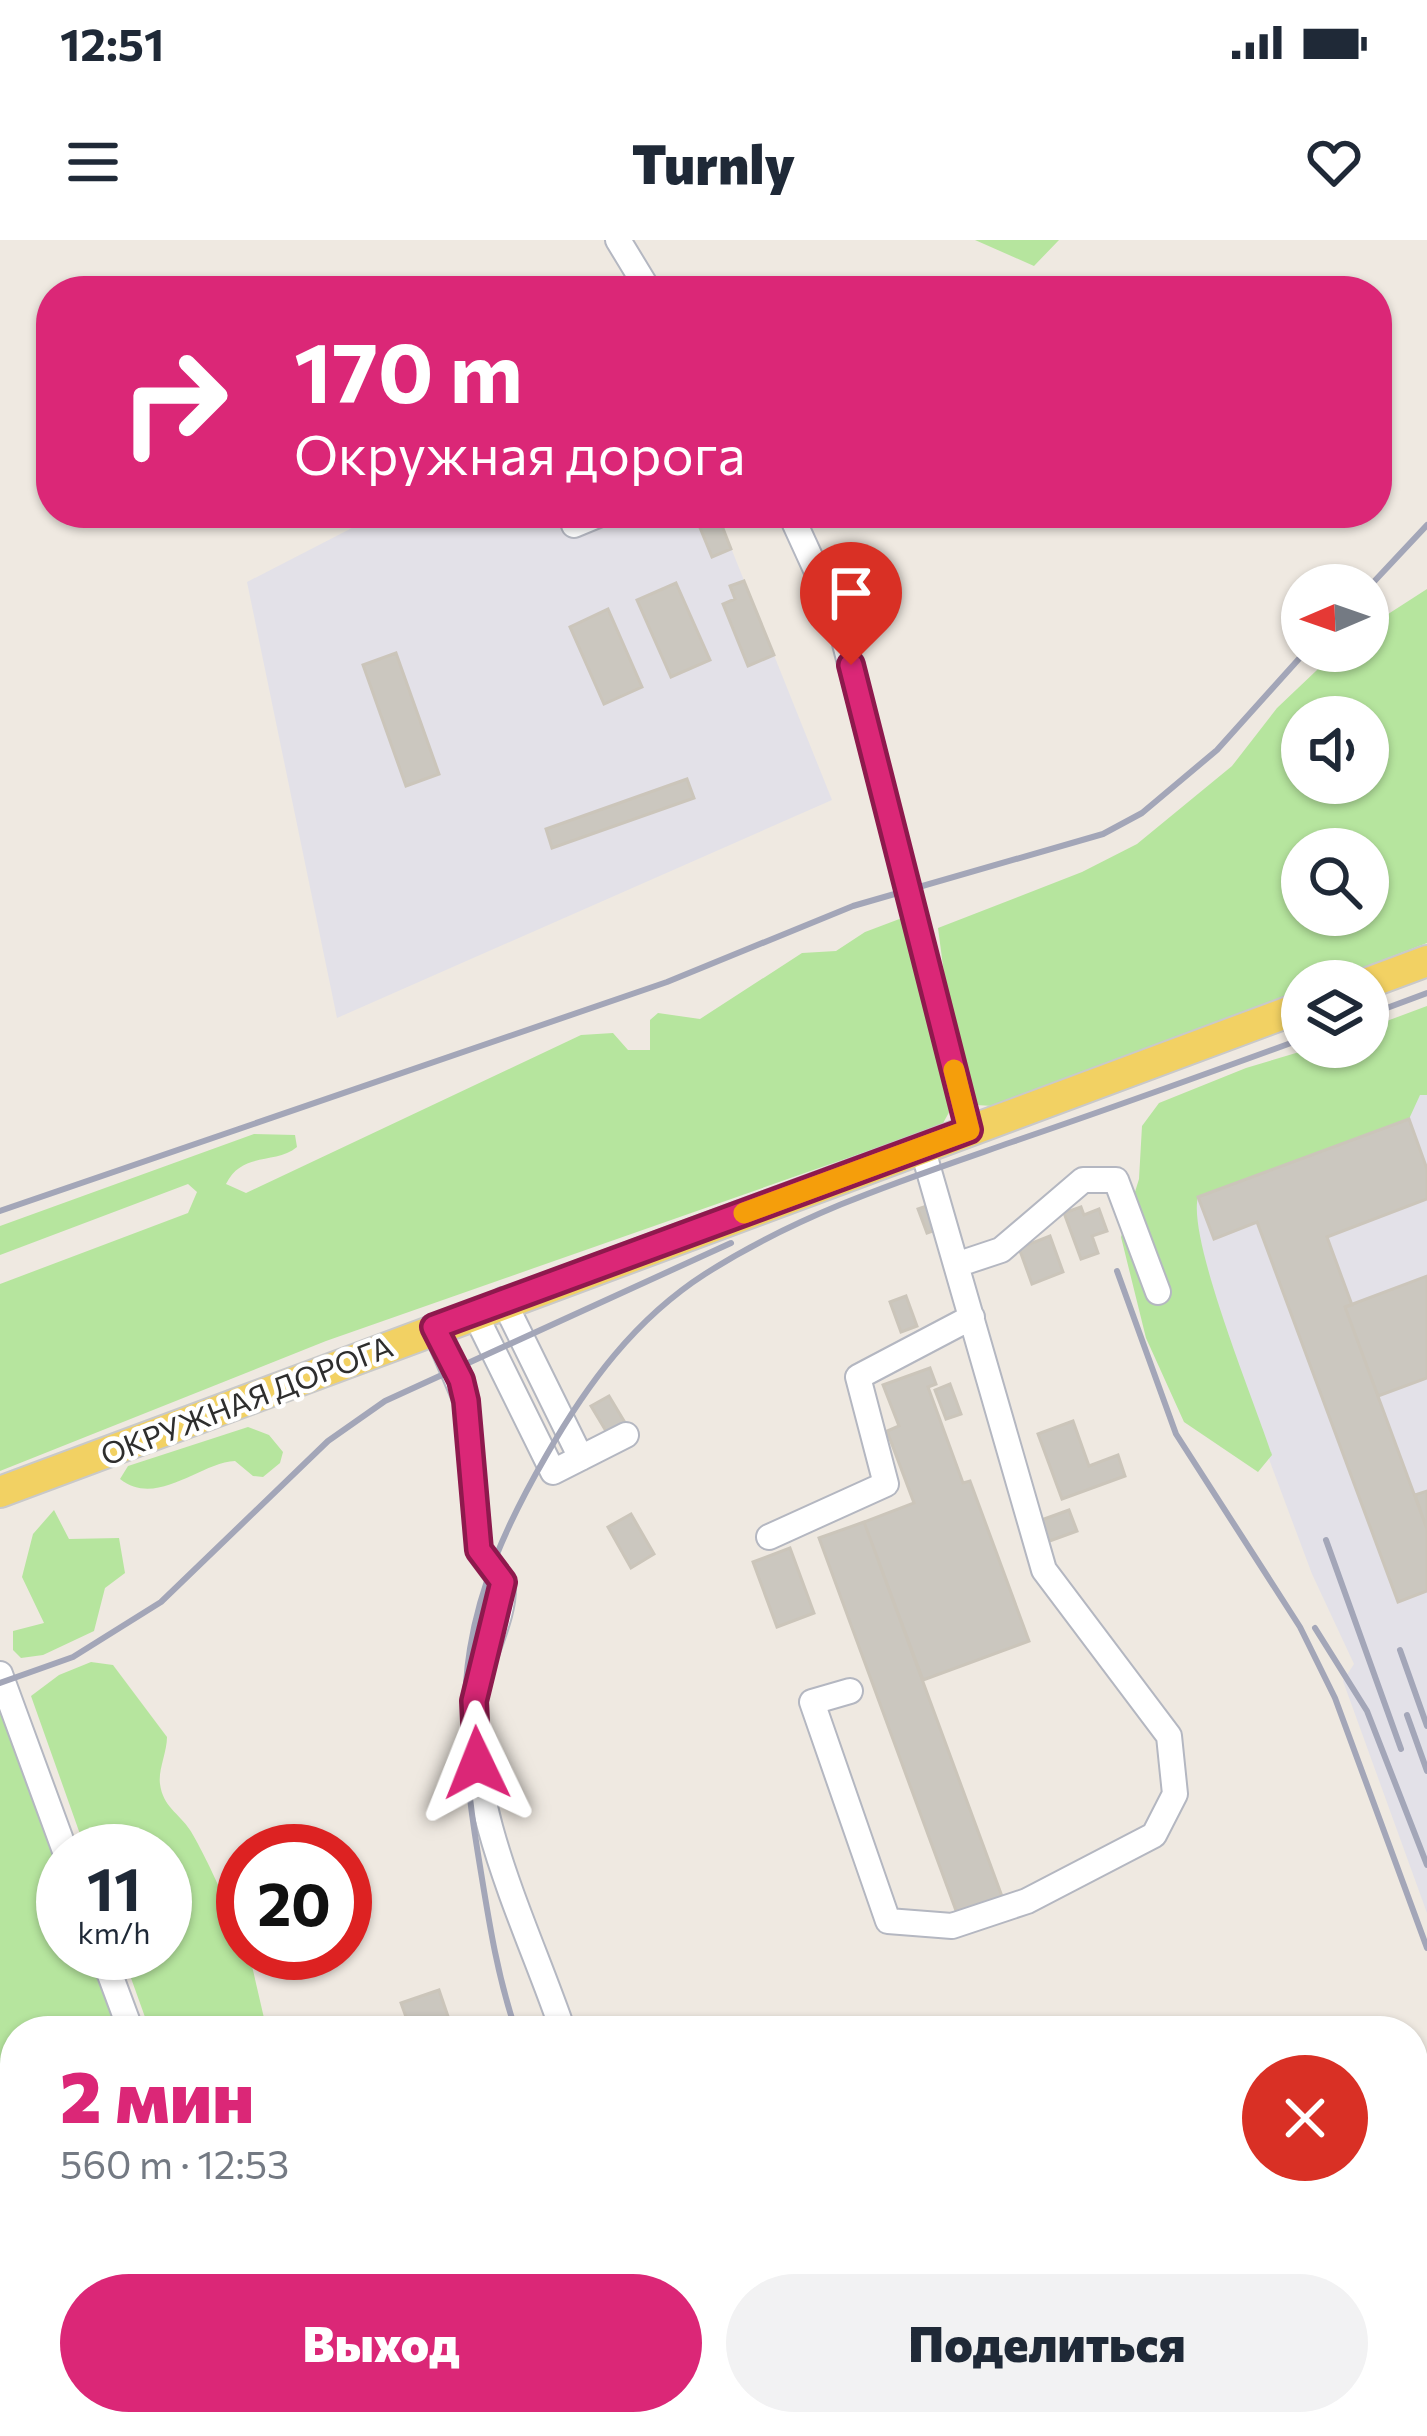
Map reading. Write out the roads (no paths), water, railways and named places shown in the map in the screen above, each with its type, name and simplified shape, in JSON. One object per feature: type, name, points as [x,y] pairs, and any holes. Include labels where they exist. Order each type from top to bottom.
[{"type":"main road","points":[[1389,975],[1427,961]]},
{"type":"main road","name":"ОКРУЖНАЯ ДОРОГА","points":[[0,1492],[488,1306],[1281,1015]]},
{"type":"street","points":[[618,240],[640,276]]},
{"type":"street","points":[[797,528],[839,620],[969,1130]]},
{"type":"street","points":[[850,1691],[812,1702],[888,1921],[952,1926],[1028,1901],[1154,1835],[1174,1793],[1169,1736],[1044,1570],[922,1147]]},
{"type":"street","points":[[956,1264],[1001,1250],[1083,1180],[1116,1180],[1158,1292]]},
{"type":"street","points":[[488,1306],[581,1458],[626,1435]]},
{"type":"street","points":[[769,1537],[886,1484],[858,1377],[972,1317]]},
{"type":"street","points":[[434,1327],[461,1380],[466,1401],[479,1550],[503,1582],[474,1701],[477,1763],[495,1834],[558,2016]]},
{"type":"street","points":[[0,1674],[54,1824]]},
{"type":"street","points":[[112,1980],[125,2016]]},
{"type":"railway","points":[[1389,566],[1427,525]]},
{"type":"railway","points":[[0,1211],[667,982],[853,906],[1103,834],[1142,813],[1217,750],[1287,672]]},
{"type":"railway","points":[[1389,1007],[1427,993]]},
{"type":"railway","points":[[512,2016],[493,1943],[470,1796],[465,1743],[470,1649],[480,1603],[518,1509],[562,1429],[615,1355],[656,1311],[705,1274],[816,1215],[1281,1047]]},
{"type":"railway","points":[[0,1683],[73,1657],[161,1602],[328,1441],[385,1401],[731,1243]]},
{"type":"railway","points":[[1117,1271],[1176,1434],[1300,1627],[1335,1698],[1427,1948]]},
{"type":"railway","points":[[1326,1540],[1401,1749]]},
{"type":"railway","points":[[1315,1628],[1367,1711],[1427,1865]]},
{"type":"railway","points":[[1400,1650],[1427,1726]]},
{"type":"railway","points":[[1407,1715],[1427,1771]]}]
